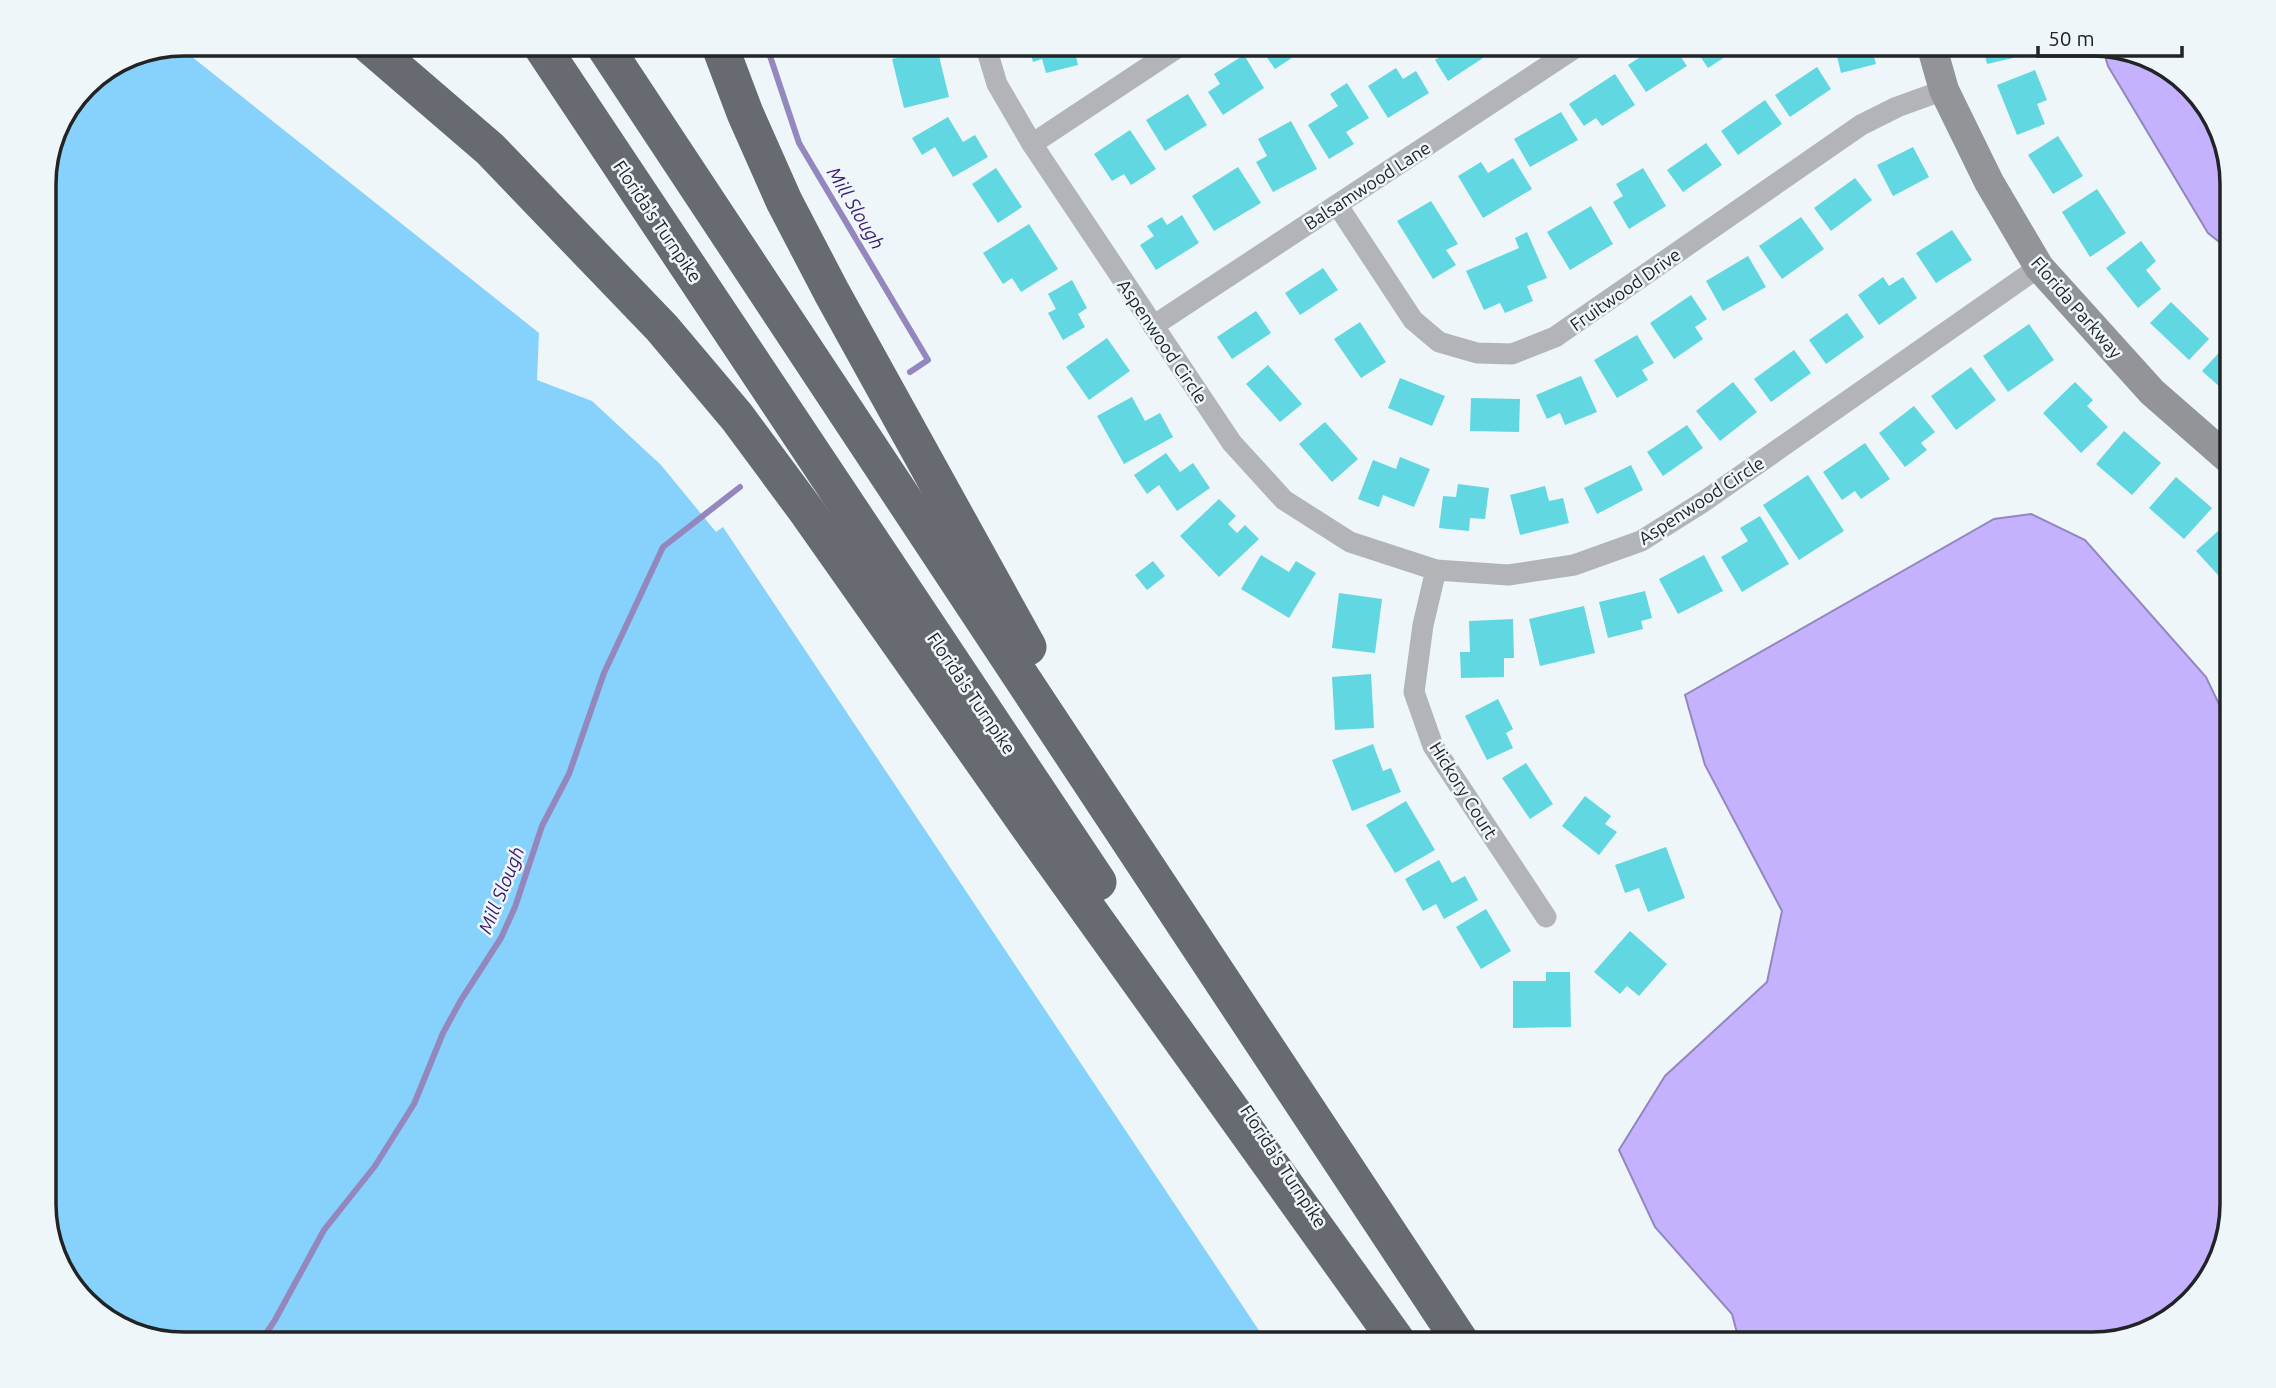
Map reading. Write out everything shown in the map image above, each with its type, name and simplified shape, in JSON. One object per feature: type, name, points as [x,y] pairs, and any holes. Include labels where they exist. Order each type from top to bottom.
[{"type":"highway","points":[[382,56],[490,149],[662,328],[737,417],[1391,1332]]},
{"type":"highway","name":"Florida's Turnpike","points":[[548,56],[1158,974],[1392,1332]]},
{"type":"highway","points":[[611,56],[1454,1332]]},
{"type":"highway","points":[[724,56],[745,113],[784,201],[832,293],[1063,709],[1120,825]]},
{"type":"street","name":"Aspenwood Circle","points":[[989,56],[997,84],[1032,144],[1232,443],[1284,500],[1350,542],[1436,570],[1508,575],[1574,565],[1641,541],[1703,502],[2039,267]]},
{"type":"street","points":[[1032,144],[1165,56]]},
{"type":"street","name":"Balsamwood Lane","points":[[1153,326],[1563,56]]},
{"type":"street","name":"Florida Parkway","points":[[1934,56],[1944,90],[1989,181],[2039,267],[2152,392],[2220,452]]},
{"type":"street","name":"Fruitwood Drive","points":[[1338,206],[1413,320],[1439,342],[1477,353],[1512,354],[1555,337],[1861,125],[1897,107],[1944,90]]},
{"type":"street","name":"Hickory Court","points":[[1436,570],[1423,625],[1414,692],[1433,746],[1546,917]]},
{"type":"shaded area","points":[[191,56],[539,333],[537,380],[592,401],[661,465],[716,532],[723,527],[1260,1332],[184,1332],[151,1328],[135,1322],[99,1300],[69,1261],[58,1229],[56,1213],[56,175],[60,151],[69,127],[82,106],[99,88],[135,66],[167,57]]},
{"type":"shaded area","points":[[2105,57],[2125,60],[2156,73],[2183,93],[2203,120],[2218,159],[2220,242],[2208,233],[2108,66]]},
{"type":"shaded area","points":[[2031,514],[2085,540],[2206,677],[2220,706],[2220,1204],[2216,1237],[2203,1268],[2183,1295],[2156,1315],[2125,1328],[2092,1332],[1737,1332],[1732,1314],[1655,1227],[1619,1150],[1665,1076],[1767,982],[1782,911],[1705,765],[1685,695],[1994,519]]},
{"type":"building","points":[[904,56],[939,56],[949,97],[904,108],[892,59]]},
{"type":"building","points":[[1031,56],[1076,56],[1078,65],[1046,73],[1042,59],[1033,62]]},
{"type":"building","points":[[1245,56],[1264,88],[1223,115],[1208,92],[1220,84],[1214,74]]},
{"type":"building","points":[[1266,56],[1295,56],[1275,69]]},
{"type":"building","points":[[1441,56],[1483,58],[1448,81],[1435,60]]},
{"type":"building","points":[[1642,56],[1680,56],[1687,66],[1646,92],[1628,65]]},
{"type":"building","points":[[1700,56],[1726,56],[1708,68]]},
{"type":"building","points":[[1837,56],[1877,56],[1874,57],[1876,64],[1841,73]]},
{"type":"building","points":[[1985,56],[2021,56],[1987,64]]},
{"type":"building","points":[[1817,67],[1831,89],[1790,117],[1775,95]]},
{"type":"building","points":[[1396,68],[1403,79],[1416,71],[1429,93],[1388,118],[1368,86]]},
{"type":"building","points":[[2035,70],[2047,100],[2037,104],[2045,124],[2017,135],[1997,85]]},
{"type":"building","points":[[1615,74],[1635,105],[1602,126],[1596,118],[1584,126],[1569,104]]},
{"type":"building","points":[[1347,83],[1369,118],[1346,132],[1354,144],[1329,159],[1308,125],[1338,106],[1330,94]]},
{"type":"building","points":[[1188,94],[1207,125],[1165,151],[1146,120]]},
{"type":"building","points":[[1765,100],[1782,124],[1738,155],[1721,131]]},
{"type":"building","points":[[1561,112],[1578,140],[1530,167],[1514,139]]},
{"type":"building","points":[[948,117],[963,142],[975,135],[988,157],[953,177],[935,147],[922,155],[912,138]]},
{"type":"building","points":[[1291,121],[1317,169],[1273,192],[1256,162],[1267,156],[1258,139]]},
{"type":"building","points":[[1130,130],[1156,169],[1131,185],[1124,174],[1112,181],[1094,154]]},
{"type":"building","points":[[2058,136],[2083,176],[2053,194],[2028,155]]},
{"type":"building","points":[[1706,143],[1722,165],[1683,192],[1667,170]]},
{"type":"building","points":[[1913,147],[1929,177],[1893,196],[1877,165]]},
{"type":"building","points":[[1513,158],[1532,189],[1483,218],[1458,176],[1481,162],[1488,173]]},
{"type":"building","points":[[1238,167],[1261,203],[1214,231],[1192,196]]},
{"type":"building","points":[[996,168],[1022,207],[998,223],[972,184]]},
{"type":"building","points":[[1643,168],[1666,206],[1629,229],[1613,202],[1623,196],[1616,184]]},
{"type":"building","points":[[1855,178],[1872,200],[1831,231],[1814,208]]},
{"type":"building","points":[[2097,189],[2126,233],[2090,257],[2062,212]]},
{"type":"building","points":[[1431,201],[1458,244],[1446,250],[1456,265],[1433,279],[1397,221]]},
{"type":"building","points":[[1591,206],[1613,244],[1570,270],[1547,232]]},
{"type":"building","points":[[1182,215],[1199,243],[1156,270],[1140,245],[1154,236],[1147,226],[1162,217],[1167,225]]},
{"type":"building","points":[[1801,217],[1824,249],[1782,279],[1759,246]]},
{"type":"building","points":[[1029,224],[1058,269],[1021,292],[1012,278],[1003,284],[983,253]]},
{"type":"building","points":[[1952,230],[1972,260],[1936,283],[1916,253]]},
{"type":"building","points":[[1527,232],[1547,278],[1527,286],[1533,301],[1505,313],[1500,303],[1484,310],[1466,271],[1519,248],[1515,238]]},
{"type":"building","points":[[2141,241],[2156,261],[2146,270],[2161,289],[2138,308],[2106,268]]},
{"type":"building","points":[[1748,256],[1766,287],[1723,311],[1706,281]]},
{"type":"building","points":[[1323,268],[1338,290],[1300,315],[1285,293]]},
{"type":"building","points":[[1883,277],[1889,286],[1903,277],[1917,298],[1879,325],[1858,295]]},
{"type":"building","points":[[1072,280],[1087,308],[1078,314],[1085,327],[1063,340],[1048,313],[1056,309],[1048,294]]},
{"type":"building","points":[[1691,295],[1707,319],[1695,327],[1703,339],[1674,359],[1650,323]]},
{"type":"building","points":[[2171,302],[2209,339],[2189,360],[2150,323]]},
{"type":"building","points":[[1256,311],[1271,333],[1232,359],[1217,337]]},
{"type":"building","points":[[1847,313],[1864,337],[1826,364],[1809,340]]},
{"type":"building","points":[[1360,322],[1386,362],[1361,378],[1334,339]]},
{"type":"building","points":[[2029,324],[2054,360],[2008,392],[1983,356]]},
{"type":"building","points":[[1637,335],[1654,363],[1642,370],[1648,380],[1617,398],[1594,360]]},
{"type":"building","points":[[1107,338],[1130,371],[1089,400],[1066,367]]},
{"type":"building","points":[[1794,350],[1811,373],[1771,402],[1754,379]]},
{"type":"building","points":[[2220,352],[2220,387],[2202,371]]},
{"type":"building","points":[[1268,365],[1302,404],[1280,422],[1246,384]]},
{"type":"building","points":[[1971,367],[1996,400],[1956,430],[1931,396]]},
{"type":"building","points":[[1581,376],[1597,412],[1565,425],[1560,413],[1547,419],[1536,395]]},
{"type":"building","points":[[1400,378],[1445,396],[1432,426],[1388,408]]},
{"type":"building","points":[[1733,382],[1757,412],[1720,441],[1696,411]]},
{"type":"building","points":[[2075,382],[2093,400],[2087,406],[2108,427],[2081,453],[2043,413]]},
{"type":"building","points":[[1132,397],[1145,421],[1160,413],[1173,437],[1124,464],[1097,416]]},
{"type":"building","points":[[1471,398],[1520,399],[1519,432],[1470,431]]},
{"type":"building","points":[[1914,406],[1935,432],[1921,443],[1927,450],[1905,467],[1879,433]]},
{"type":"building","points":[[1325,422],[1358,459],[1332,482],[1299,444]]},
{"type":"building","points":[[1687,425],[1703,448],[1663,476],[1647,452]]},
{"type":"building","points":[[2124,431],[2161,463],[2132,495],[2096,464]]},
{"type":"building","points":[[1865,443],[1890,479],[1861,499],[1855,491],[1842,500],[1823,472]]},
{"type":"building","points":[[1166,453],[1180,472],[1193,463],[1210,488],[1177,511],[1159,485],[1147,494],[1134,475]]},
{"type":"building","points":[[1400,457],[1430,469],[1414,507],[1383,495],[1379,507],[1358,499],[1373,460],[1396,469]]},
{"type":"building","points":[[1631,465],[1643,490],[1597,514],[1584,488]]},
{"type":"building","points":[[1808,475],[1844,531],[1799,560],[1763,505]]},
{"type":"building","points":[[2176,477],[2212,508],[2184,539],[2149,508]]},
{"type":"building","points":[[1458,484],[1489,488],[1485,519],[1470,518],[1469,531],[1439,528],[1443,496],[1456,497]]},
{"type":"building","points":[[1545,486],[1549,501],[1563,498],[1569,523],[1520,535],[1510,495]]},
{"type":"building","points":[[1219,499],[1236,516],[1228,524],[1237,533],[1245,525],[1259,539],[1219,577],[1180,536]]},
{"type":"building","points":[[1760,516],[1789,564],[1742,592],[1721,557],[1748,541],[1740,528]]},
{"type":"building","points":[[2220,529],[2220,577],[2196,551]]},
{"type":"building","points":[[1261,555],[1289,572],[1296,561],[1316,573],[1289,618],[1241,589]]},
{"type":"building","points":[[1704,555],[1723,591],[1678,614],[1659,579]]},
{"type":"building","points":[[1153,561],[1165,576],[1147,590],[1135,575]]},
{"type":"building","points":[[1645,591],[1652,618],[1641,621],[1643,629],[1608,638],[1599,602]]},
{"type":"building","points":[[1339,593],[1382,599],[1375,653],[1332,648]]},
{"type":"building","points":[[1584,606],[1595,653],[1540,666],[1529,619]]},
{"type":"building","points":[[1513,619],[1514,658],[1504,658],[1504,677],[1461,678],[1460,652],[1470,652],[1469,621]]},
{"type":"building","points":[[1371,674],[1374,728],[1335,730],[1332,677]]},
{"type":"building","points":[[1498,699],[1513,729],[1506,733],[1513,748],[1487,760],[1465,716]]},
{"type":"building","points":[[1373,744],[1383,771],[1391,768],[1401,792],[1352,811],[1332,760]]},
{"type":"building","points":[[1526,763],[1553,804],[1530,819],[1502,778]]},
{"type":"building","points":[[1585,796],[1611,816],[1605,824],[1617,832],[1599,855],[1562,826]]},
{"type":"building","points":[[1406,801],[1435,850],[1395,873],[1366,825]]},
{"type":"building","points":[[1666,847],[1685,898],[1648,912],[1639,888],[1625,893],[1615,865]]},
{"type":"building","points":[[1439,860],[1452,883],[1465,876],[1478,900],[1444,919],[1436,904],[1423,911],[1405,879]]},
{"type":"building","points":[[1486,909],[1511,951],[1481,969],[1456,927]]},
{"type":"building","points":[[1630,931],[1667,964],[1639,996],[1627,986],[1620,994],[1594,972]]},
{"type":"building","points":[[1546,972],[1570,972],[1571,1027],[1513,1028],[1513,981],[1546,981]]},
{"type":"waterway","name":"Mill Slough","points":[[770,56],[799,143],[928,360],[910,372]]},
{"type":"waterway","name":"Mill Slough","points":[[267,1332],[324,1230],[375,1166],[414,1104],[443,1033],[501,938],[515,907],[542,826],[569,774],[604,673],[663,547],[740,487]]}]
